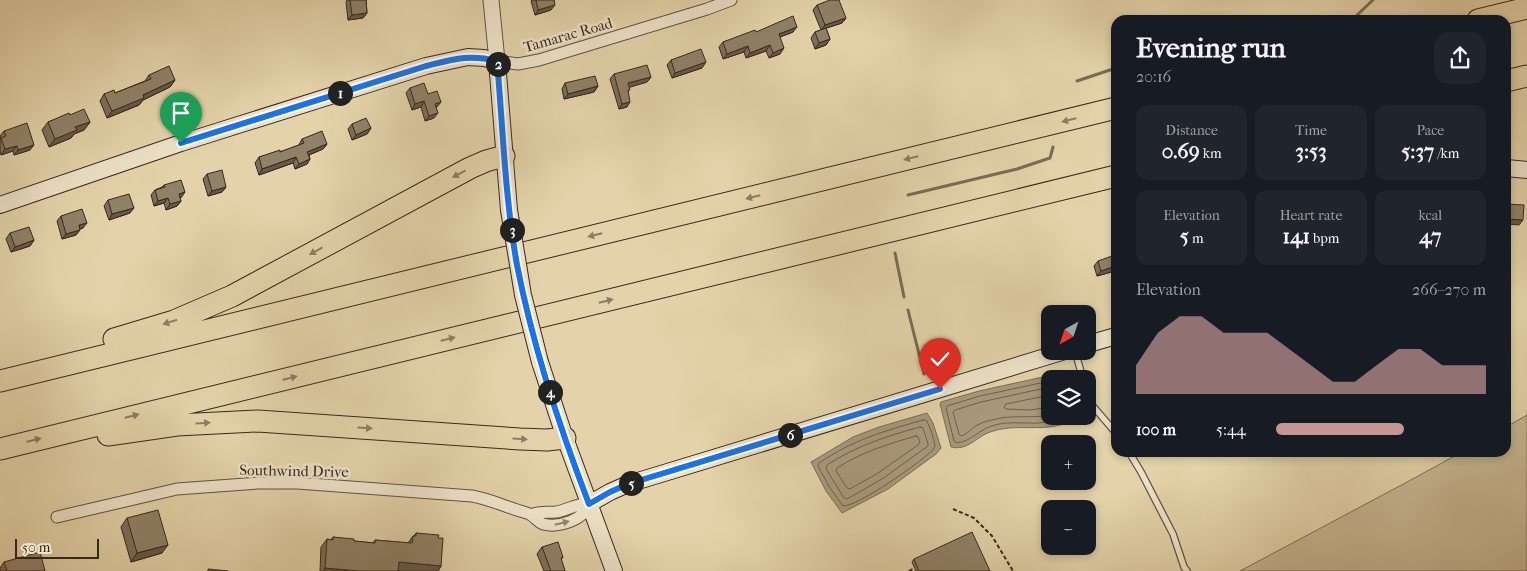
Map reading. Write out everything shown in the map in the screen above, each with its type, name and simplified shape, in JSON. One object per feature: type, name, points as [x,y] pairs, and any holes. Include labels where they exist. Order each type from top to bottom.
[{"type":"highway","points":[[1498,15],[1527,8]]},
{"type":"highway","points":[[1511,80],[1527,76]]},
{"type":"highway","points":[[0,381],[1111,109]]},
{"type":"highway","points":[[0,368],[135,333],[203,310],[263,280],[470,168],[504,156]]},
{"type":"highway","points":[[0,449],[1111,177]]},
{"type":"highway","points":[[68,432],[113,435],[178,425],[258,421],[520,439],[547,440],[565,438]]},
{"type":"main road","points":[[0,205],[181,143],[426,66],[468,57],[497,61],[509,210],[522,287],[540,362],[565,438],[614,571]]},
{"type":"main road","points":[[1511,168],[1527,170]]},
{"type":"main road","points":[[1096,342],[1111,337]]},
{"type":"main road","points":[[589,504],[628,484],[1041,358]]},
{"type":"street","points":[[491,0],[497,61]]},
{"type":"street","name":"Tamarac Road","points":[[497,61],[518,64],[539,60],[698,12],[731,0]]},
{"type":"street","name":"Southwind Drive","points":[[57,516],[177,490],[258,483],[298,483],[464,495],[488,500],[532,515],[540,523],[556,525],[580,517],[589,504]]},
{"type":"lane","points":[[1096,410],[1111,427]]},
{"type":"lane","points":[[1131,457],[1173,534],[1183,570]]},
{"type":"path","points":[[953,508],[974,518],[992,536],[1013,571]]},
{"type":"path","points":[[909,571],[913,569],[914,571]]},
{"type":"shaded area","points":[[1527,415],[1527,571],[1240,571],[1453,457],[1511,457],[1511,424]]},
{"type":"water","points":[[1041,377],[1041,425],[1060,425],[999,429],[985,434],[962,447],[951,447],[941,402],[979,391]]},
{"type":"water","points":[[927,413],[933,423],[941,448],[936,454],[888,489],[842,513],[826,491],[811,462],[853,437]]},
{"type":"building","points":[[350,0],[366,0],[367,13],[352,15]]},
{"type":"building","points":[[536,0],[554,0],[555,5],[538,10]]},
{"type":"building","points":[[830,0],[839,0],[846,18],[825,25],[817,5]]},
{"type":"building","points":[[793,16],[797,27],[779,34],[784,48],[773,53],[770,45],[750,53],[748,46],[727,54],[723,42],[755,30],[756,32]]},
{"type":"building","points":[[826,28],[830,39],[819,43],[815,32]]},
{"type":"building","points":[[701,49],[706,62],[675,73],[671,60]]},
{"type":"building","points":[[647,65],[651,77],[628,83],[630,102],[622,104],[614,74]]},
{"type":"building","points":[[169,66],[175,80],[143,95],[144,98],[112,111],[104,94],[114,90],[115,93],[151,79],[149,75]]},
{"type":"building","points":[[595,76],[598,86],[568,94],[565,83]]},
{"type":"building","points":[[424,83],[428,94],[437,91],[441,102],[435,104],[438,113],[429,116],[424,101],[415,104],[410,88]]},
{"type":"building","points":[[84,109],[90,122],[75,127],[77,130],[55,139],[48,122]]},
{"type":"building","points":[[366,118],[371,128],[356,135],[352,124]]},
{"type":"building","points":[[27,123],[34,145],[18,150],[17,146],[5,149],[1,138],[6,136],[4,131]]},
{"type":"building","points":[[322,131],[327,144],[307,152],[310,159],[299,164],[296,157],[262,169],[259,157],[304,143],[302,139]]},
{"type":"building","points":[[222,170],[226,187],[212,191],[207,174]]},
{"type":"building","points":[[181,180],[185,192],[179,194],[181,201],[170,204],[168,198],[158,201],[155,190]]},
{"type":"building","points":[[129,194],[134,208],[112,214],[108,200]]},
{"type":"building","points":[[1511,204],[1524,205],[1523,220],[1511,219]]},
{"type":"building","points":[[82,209],[87,223],[79,225],[80,230],[66,234],[61,216]]},
{"type":"building","points":[[29,227],[34,240],[15,247],[10,233]]},
{"type":"building","points":[[1111,256],[1111,268],[1101,271],[1098,261]]},
{"type":"building","points":[[158,510],[168,545],[137,553],[127,518]]},
{"type":"building","points":[[972,532],[990,571],[919,571],[914,559]]},
{"type":"building","points":[[416,533],[439,535],[438,538],[443,538],[441,566],[399,562],[398,571],[359,571],[325,568],[327,539],[333,540],[333,537],[375,543],[375,540],[412,543],[413,536],[416,536]]},
{"type":"building","points":[[558,542],[565,571],[551,571],[542,547]]},
{"type":"building","points":[[40,552],[45,571],[7,571],[4,562]]},
{"type":"building","points":[[208,569],[228,571],[208,571]]},
{"type":"waterway","points":[[1357,15],[1373,0]]},
{"type":"waterway","points":[[1077,81],[1111,70]]},
{"type":"waterway","points":[[908,195],[1017,169],[1050,158],[1053,147]]},
{"type":"waterway","points":[[895,253],[904,297]]},
{"type":"waterway","points":[[908,310],[924,374]]},
{"type":"route","points":[[181,143],[426,66],[468,57],[497,61],[505,175],[523,295],[544,375],[589,504],[628,484],[940,389]]}]
